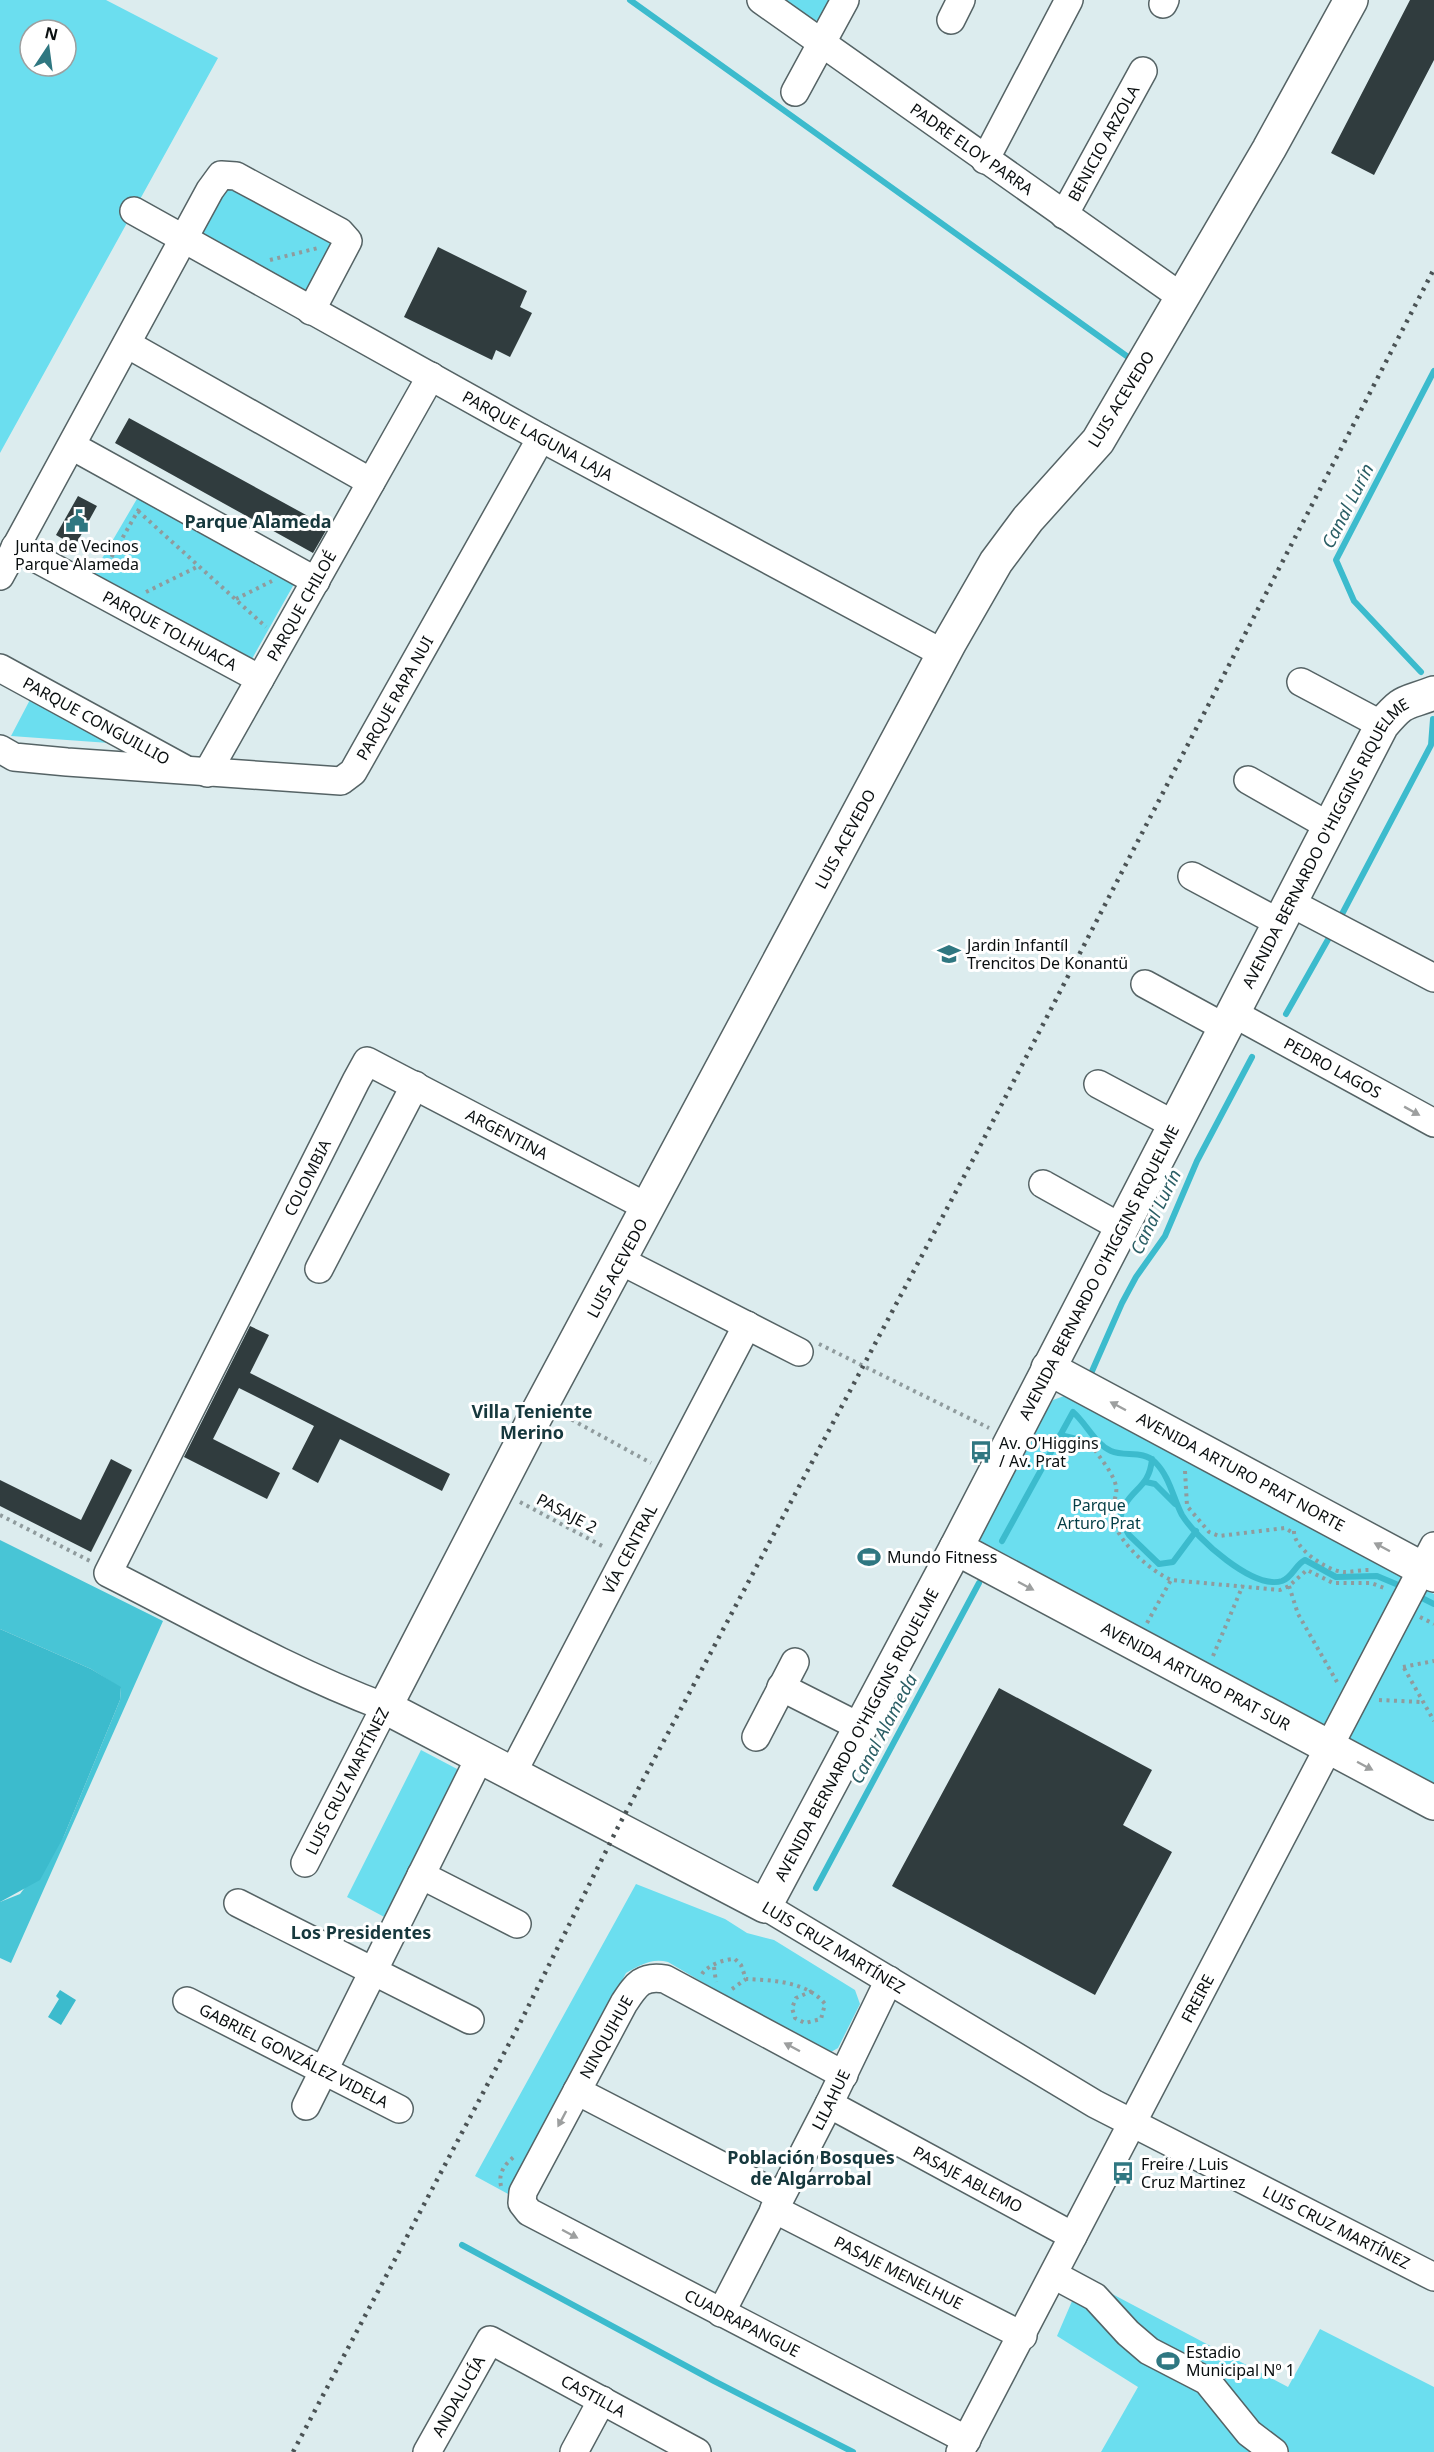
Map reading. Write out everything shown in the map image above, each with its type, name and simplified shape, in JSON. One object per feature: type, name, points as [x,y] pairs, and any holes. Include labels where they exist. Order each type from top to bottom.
[{"type":"main road","name":"LUIS ACEVEDO","points":[[385,1707],[543,1404],[944,654],[996,562],[1028,519],[1098,441],[1183,298],[1351,0]]},
{"type":"main road","name":"AVENIDA BERNARDO O'HIGGINS RIQUELME","points":[[765,1906],[956,1548],[1122,1228],[1173,1124],[1382,725],[1399,705],[1417,697],[1433,695]]},
{"type":"main road","name":"AVENIDA ARTURO PRAT NORTE","points":[[1048,1368],[1430,1563]]},
{"type":"main road","name":"AVENIDA ARTURO PRAT SUR","points":[[956,1548],[1434,1803]]},
{"type":"main road","name":"LUIS CRUZ MARTÍNEZ","points":[[385,1707],[765,1906]]},
{"type":"street","name":"PADRE ELOY PARRA","points":[[761,0],[1183,298]]},
{"type":"street","points":[[795,92],[845,0]]},
{"type":"street","points":[[985,160],[1070,0]]},
{"type":"street","name":"BENICIO ARZOLA","points":[[1064,215],[1143,71]]},
{"type":"street","points":[[0,576],[183,240],[222,175],[236,176],[340,232],[348,241],[311,311]]},
{"type":"street","name":"PARQUE LAGUNA LAJA","points":[[134,212],[541,438],[944,654]]},
{"type":"street","points":[[127,344],[371,482]]},
{"type":"street","name":"PARQUE CHILOÉ","points":[[200,773],[260,680],[282,641],[305,575],[371,482],[431,376]]},
{"type":"street","name":"PARQUE RAPA NUI","points":[[0,750],[14,757],[200,773],[341,781],[353,772],[541,438]]},
{"type":"street","points":[[72,446],[144,500],[305,575]]},
{"type":"street","name":"PARQUE TOLHUACA","points":[[15,547],[260,680]]},
{"type":"street","name":"PARQUE CONGUILLIO","points":[[0,668],[200,773]]},
{"type":"street","points":[[1301,681],[1382,725]]},
{"type":"street","points":[[1248,780],[1329,826]]},
{"type":"street","points":[[1192,876],[1284,912],[1434,978]]},
{"type":"street","name":"PEDRO LAGOS","points":[[1145,984],[1228,1019],[1434,1123]]},
{"type":"street","name":"ARGENTINA","points":[[367,1061],[649,1208]]},
{"type":"street","name":"COLOMBIA","points":[[108,1573],[367,1061]]},
{"type":"street","points":[[1098,1084],[1173,1124]]},
{"type":"street","points":[[319,1269],[415,1085]]},
{"type":"street","points":[[1043,1184],[1122,1228]]},
{"type":"street","points":[[621,1261],[799,1352]]},
{"type":"street","name":"VÍA CENTRAL","points":[[512,1774],[747,1325]]},
{"type":"street","name":"FREIRE","points":[[964,2446],[1134,2123],[1327,1747],[1430,1563]]},
{"type":"street","points":[[108,1573],[298,1669],[385,1707]]},
{"type":"street","points":[[756,1737],[795,1662]]},
{"type":"street","points":[[781,1687],[860,1727]]},
{"type":"street","name":"LUIS CRUZ MARTÍNEZ","points":[[305,1863],[385,1707]]},
{"type":"street","points":[[306,2106],[480,1757]]},
{"type":"street","points":[[421,1875],[517,1924]]},
{"type":"street","points":[[238,1903],[470,2020]]},
{"type":"street","name":"LUIS CRUZ MARTÍNEZ","points":[[765,1906],[1095,2104],[1434,2277]]},
{"type":"street","name":"NINQUIHUE","points":[[522,2203],[524,2192],[637,1983],[652,1977],[665,1979],[844,2075]]},
{"type":"street","name":"LILAHUE","points":[[721,2313],[844,2075],[889,1980]]},
{"type":"street","name":"GABRIEL GONZÁLEZ VIDELA","points":[[187,2001],[399,2109]]},
{"type":"street","name":"PASAJE MENELHUE","points":[[577,2091],[777,2203],[1023,2336]]},
{"type":"street","name":"PASAJE ABLEMO","points":[[829,2104],[1073,2236]]},
{"type":"street","name":"CUADRAPANGUE","points":[[522,2203],[529,2212],[721,2313],[964,2446]]},
{"type":"street","points":[[1054,2275],[1095,2296],[1128,2333],[1149,2350],[1207,2381],[1249,2433],[1274,2452]]},
{"type":"street","name":"CASTILLA","points":[[490,2340],[697,2452]]},
{"type":"street","name":"ANDALUCÍA","points":[[427,2452],[490,2340]]},
{"type":"street","points":[[574,2452],[602,2400]]},
{"type":"path","points":[[261,262],[348,241]]},
{"type":"path","points":[[93,589],[144,500],[199,566],[282,641]]},
{"type":"path","points":[[121,604],[199,566]]},
{"type":"path","points":[[236,600],[305,575]]},
{"type":"path","points":[[543,1404],[670,1473]]},
{"type":"path","points":[[1095,1450],[1115,1483],[1117,1497],[1111,1513],[1123,1539],[1161,1575],[1171,1580],[1243,1585],[1271,1590],[1289,1586],[1306,1570],[1333,1583],[1343,1585],[1371,1583],[1393,1592]]},
{"type":"path","points":[[1184,1461],[1187,1506],[1209,1532],[1219,1536],[1285,1528],[1293,1533],[1302,1551],[1337,1570],[1380,1570]]},
{"type":"path","name":"PASAJE 2","points":[[498,1490],[625,1558]]},
{"type":"path","points":[[0,1515],[108,1573]]},
{"type":"path","points":[[1293,1533],[1296,1528]]},
{"type":"path","points":[[1143,1630],[1171,1580]]},
{"type":"path","points":[[1209,1665],[1243,1585]]},
{"type":"path","points":[[1289,1586],[1298,1614],[1342,1691]]},
{"type":"path","points":[[1404,1668],[1434,1661]]},
{"type":"path","points":[[1396,1664],[1404,1668],[1434,1721]]},
{"type":"path","points":[[1375,1700],[1422,1702]]},
{"type":"path","points":[[690,1993],[705,1970],[714,1967],[724,1959],[735,1959],[741,1965],[746,1979]]},
{"type":"path","points":[[714,1967],[717,1985],[723,1989],[731,1989],[746,1979],[776,1982],[812,1991],[825,2004],[824,2011],[821,2019],[805,2024],[795,2018],[792,2008],[796,1998],[812,1991]]},
{"type":"green space","points":[[0,0],[106,0],[218,58],[0,453]]},
{"type":"green space","points":[[784,0],[835,0],[826,19],[813,21]]},
{"type":"green space","points":[[224,182],[337,240],[315,297],[195,231]]},
{"type":"green space","points":[[141,492],[298,577],[248,666],[90,579]]},
{"type":"green space","points":[[33,694],[123,744],[11,736]]},
{"type":"green space","name":"Parque Arturo Prat","points":[[1064,1396],[1434,1594],[1434,1791],[980,1545],[981,1534],[1045,1412],[1053,1400]]},
{"type":"green space","points":[[421,1750],[459,1770],[388,1919],[347,1897]]},
{"type":"green space","points":[[636,1884],[725,1919],[747,1933],[774,1940],[855,1990],[860,2004],[838,2048],[826,2055],[668,1962],[651,1962],[626,1973],[510,2195],[475,2176]]},
{"type":"green space","name":"Estadio Municipal Nº 1","points":[[1082,2278],[1288,2387],[1320,2329],[1434,2387],[1434,2452],[1101,2452],[1138,2387],[1057,2336]]},
{"type":"shaded area","points":[[0,1540],[163,1621],[11,1963],[0,1958],[0,1902],[20,1894],[64,1836],[120,1700],[121,1688],[91,1669],[0,1629]]},
{"type":"shaded area","points":[[0,1629],[91,1669],[121,1687],[120,1700],[64,1836],[40,1880],[0,1902]]},
{"type":"shaded area","points":[[60,1990],[76,2000],[61,2025],[48,2017],[59,1999],[56,1996]]},
{"type":"building","points":[[1410,0],[1434,0],[1434,60],[1374,175],[1331,153]]},
{"type":"building","points":[[438,247],[527,291],[520,307],[532,313],[510,357],[496,350],[492,360],[404,317]]},
{"type":"building","points":[[129,418],[328,527],[313,553],[115,443]]},
{"type":"building","name":"Junta de Vecinos Parque Alameda","points":[[78,496],[97,506],[75,546],[56,535]]},
{"type":"building","points":[[250,1326],[269,1335],[250,1373],[450,1474],[442,1491],[340,1439],[318,1483],[292,1469],[314,1426],[239,1388],[213,1439],[280,1473],[267,1499],[184,1457]]},
{"type":"building","points":[[111,1459],[132,1470],[91,1552],[0,1506],[0,1480],[81,1520]]},
{"type":"building","points":[[999,1688],[1152,1770],[1123,1825],[1172,1852],[1095,1995],[892,1886]]},
{"type":"waterway","points":[[630,0],[1128,357]]},
{"type":"waterway","name":"Canal Lurín","points":[[1421,672],[1354,601],[1336,560],[1434,371]]},
{"type":"waterway","name":"Canal Lurín","points":[[1341,916],[1431,745],[1433,719]]},
{"type":"waterway","name":"Canal Lurín","points":[[1286,1014],[1330,936]]},
{"type":"waterway","name":"Canal Lurín","points":[[1089,1378],[1122,1303],[1136,1277],[1165,1236],[1197,1161],[1252,1057]]},
{"type":"waterway","name":"Canal Lurín","points":[[1002,1541],[1073,1412],[1105,1448],[1116,1453],[1145,1456],[1155,1462],[1164,1474],[1182,1515],[1189,1525],[1226,1560],[1256,1578],[1270,1582],[1282,1581],[1305,1560],[1336,1577],[1377,1576],[1396,1584]]},
{"type":"waterway","name":"Canal Alameda","points":[[1060,1435],[1102,1445]]},
{"type":"waterway","points":[[1152,1459],[1147,1478],[1123,1509],[1120,1519],[1129,1535],[1159,1564],[1173,1562],[1196,1531]]},
{"type":"waterway","points":[[1146,1482],[1155,1484],[1175,1504]]},
{"type":"waterway","name":"Canal Alameda","points":[[816,1888],[979,1583]]},
{"type":"waterway","name":"Canal Lurín","points":[[1420,1597],[1434,1604]]},
{"type":"waterway","points":[[462,2245],[714,2381],[853,2452]]},
{"type":"railway","points":[[293,2452],[520,2023],[617,1829],[977,1152],[1434,269]]},
{"type":"place","name":"Junta de Vecinos Parque Alameda","points":[[77,521]]},
{"type":"place","name":"Jardin Infantíl Trencitos De Konantü","points":[[949,954]]},
{"type":"place","name":"Av. O'Higgins / Av. Prat","points":[[981,1452]]},
{"type":"place","name":"Mundo Fitness","points":[[869,1557]]},
{"type":"place","name":"Freire / Luis Cruz Martinez","points":[[1123,2173]]},
{"type":"place","name":"Estadio Municipal Nº 1","points":[[1168,2361]]},
{"type":"district","name":"Parque Alameda","points":[[258,522]]},
{"type":"district","name":"Villa Teniente Merino","points":[[532,1422]]},
{"type":"district","name":"Los Presidentes","points":[[361,1933]]},
{"type":"district","name":"Población Bosques de Algarrobal","points":[[811,2168]]}]
